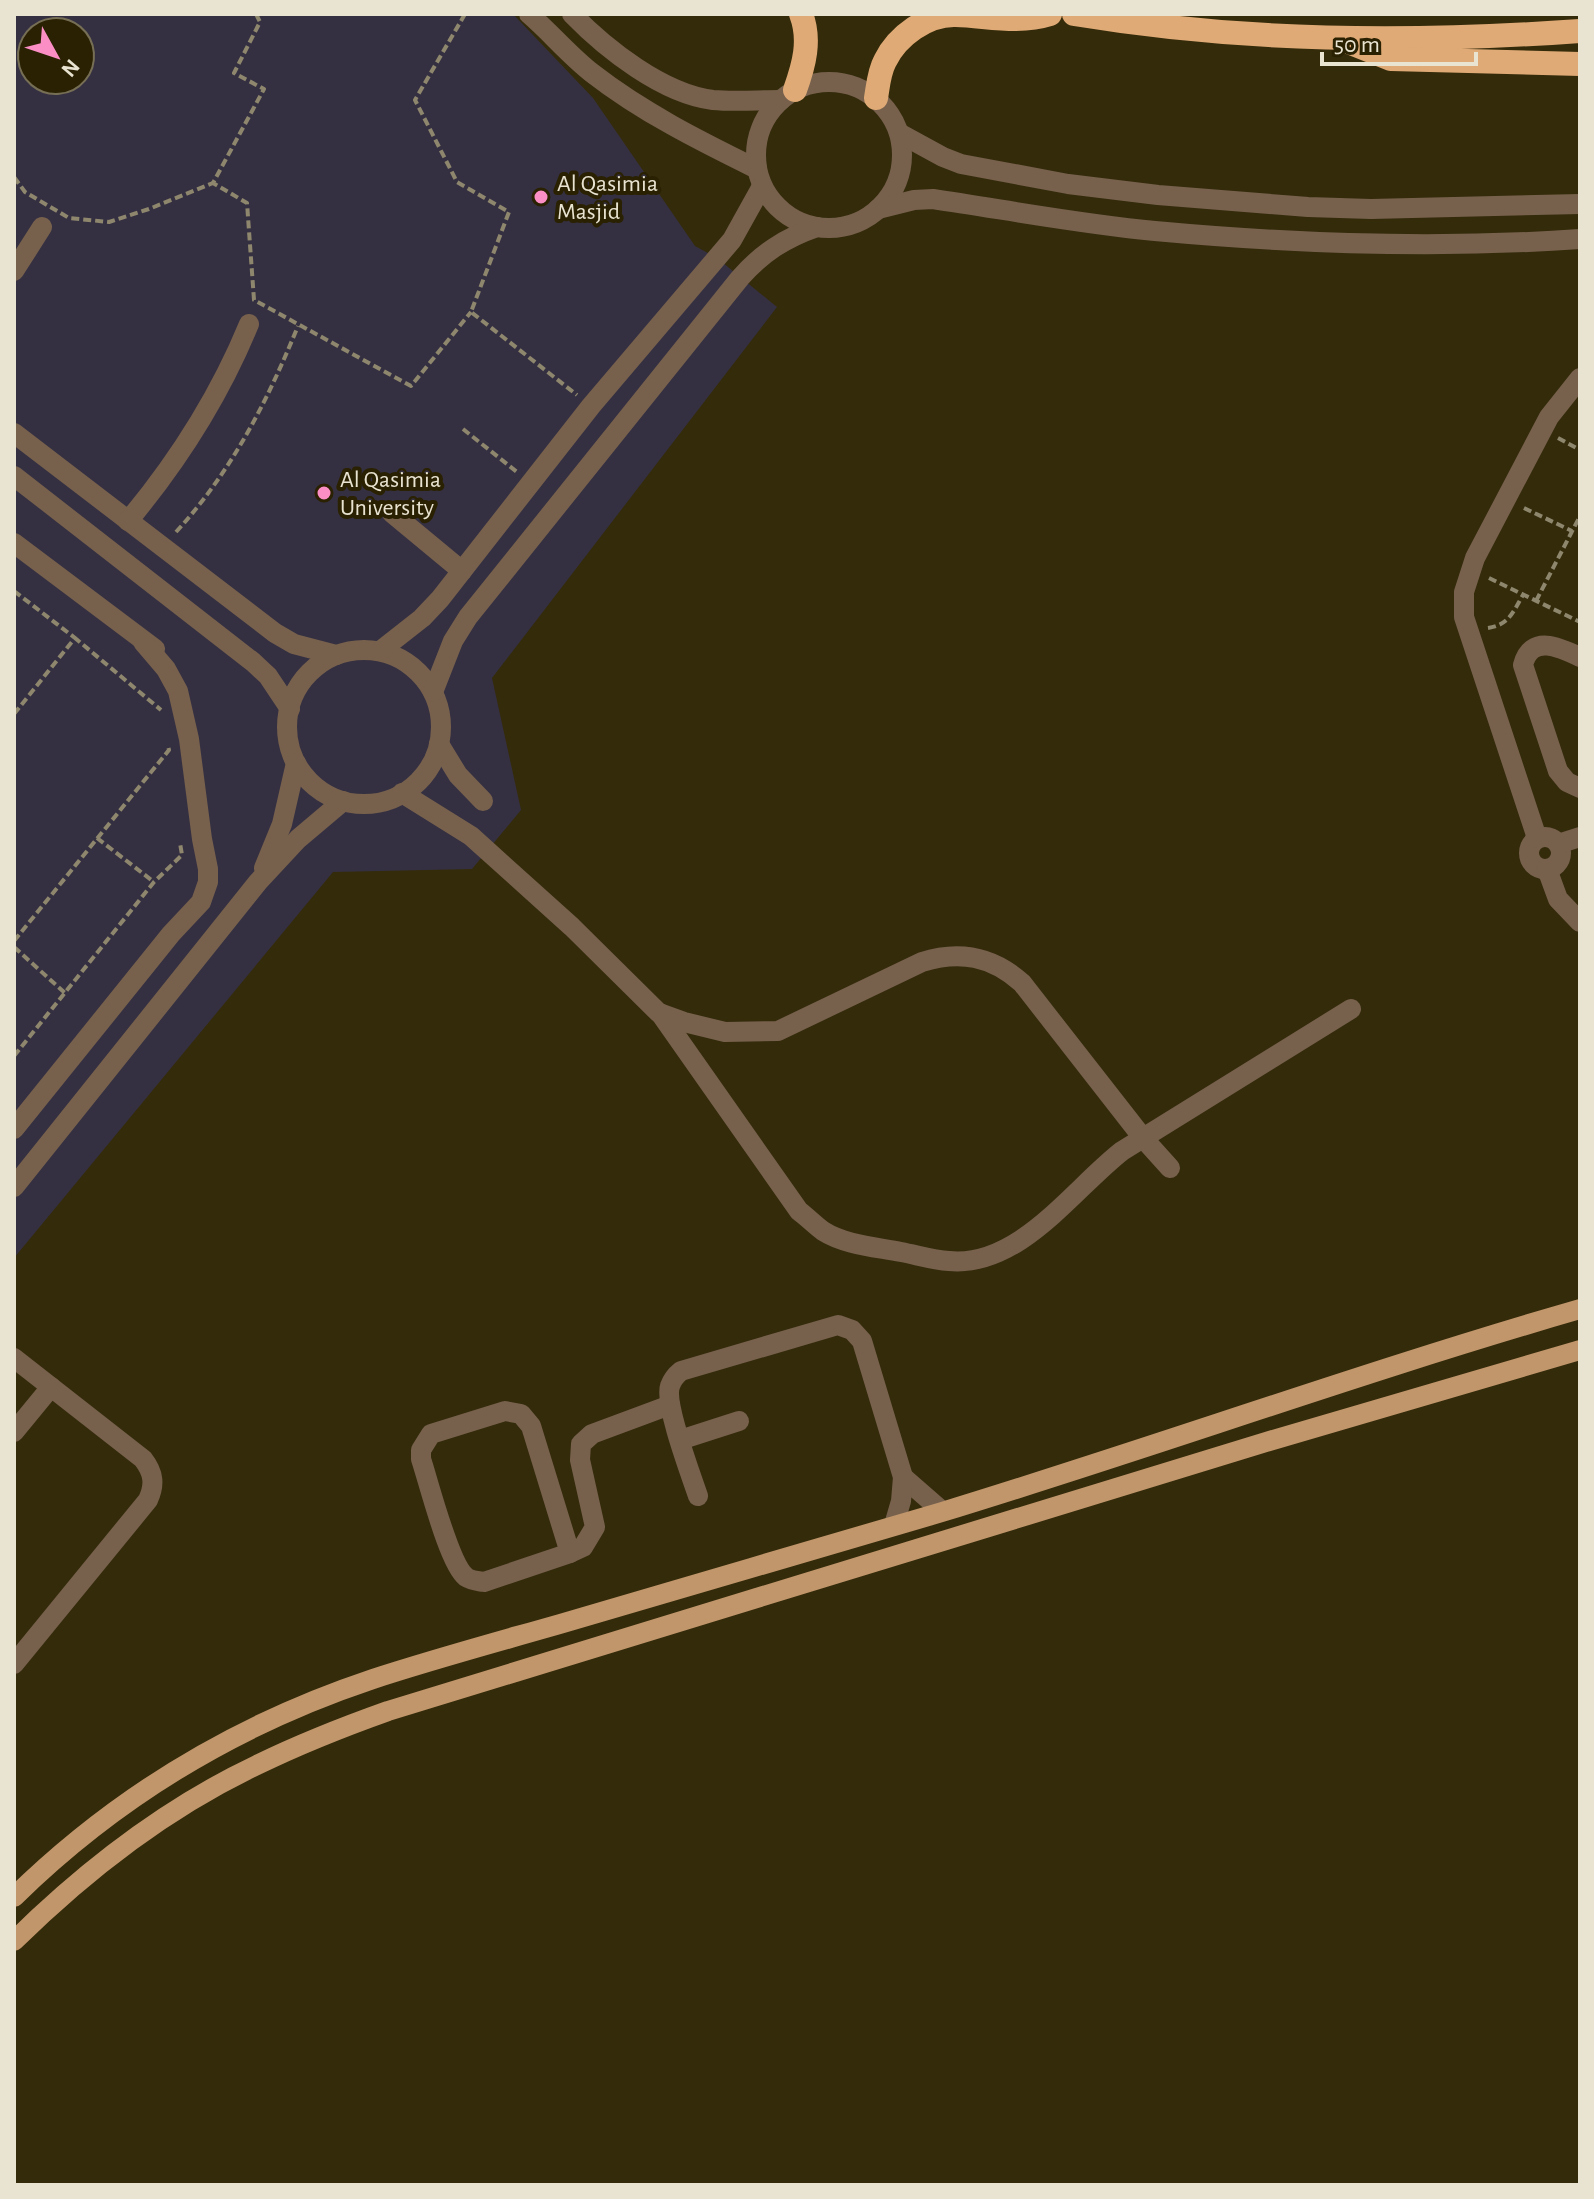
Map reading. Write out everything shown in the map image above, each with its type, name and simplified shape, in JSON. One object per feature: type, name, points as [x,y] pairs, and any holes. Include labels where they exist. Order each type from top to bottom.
[{"type":"highway","points":[[788,95],[801,71],[807,41],[801,14]]},
{"type":"highway","points":[[876,98],[884,62],[895,46],[918,26],[948,15],[1014,20],[1050,14]]},
{"type":"highway","points":[[1074,14],[1228,34],[1345,40],[1580,31]]},
{"type":"highway","points":[[1345,40],[1375,55],[1391,59],[1580,64]]},
{"type":"main road","points":[[14,1897],[67,1847],[126,1801],[181,1765],[242,1732],[370,1680],[942,1511],[1439,1350],[1580,1309]]},
{"type":"main road","points":[[14,1941],[82,1879],[135,1838],[192,1801],[254,1766],[358,1722],[1266,1442],[1580,1350]]},
{"type":"street","points":[[529,14],[569,53],[613,88],[760,177]]},
{"type":"street","points":[[572,14],[633,64],[685,93],[710,100],[788,95]]},
{"type":"street","points":[[878,209],[889,196],[899,174],[902,150],[894,120],[876,98],[864,90],[837,82],[808,84],[788,95],[763,124],[758,139],[760,177],[772,201],[784,213],[817,227],[850,225],[878,209],[914,200],[933,199],[1154,231],[1306,242],[1430,245],[1580,239]]},
{"type":"street","points":[[899,133],[961,164],[1068,184],[1158,195],[1371,209],[1580,204]]},
{"type":"street","points":[[380,651],[422,618],[591,406],[732,240],[760,177]]},
{"type":"street","points":[[14,271],[42,227]]},
{"type":"street","points":[[433,692],[453,641],[468,617],[752,263],[774,246],[817,227]]},
{"type":"street","points":[[128,521],[198,428],[249,324]]},
{"type":"street","points":[[1537,838],[1464,617],[1464,592],[1475,558],[1549,417],[1580,378]]},
{"type":"street","points":[[14,433],[275,633],[294,644],[336,655]]},
{"type":"street","points":[[14,476],[253,662],[274,684],[290,709]]},
{"type":"street","points":[[392,513],[462,571]]},
{"type":"street","points":[[14,543],[143,642],[178,665],[189,682],[192,699],[189,739],[202,839],[196,886],[171,934],[14,1129]]},
{"type":"street","points":[[1580,657],[1559,646],[1546,644],[1530,651],[1523,665],[1558,771],[1567,782],[1580,788]]},
{"type":"street","points":[[350,651],[380,651],[411,665],[433,692],[440,717],[439,744],[426,772],[402,793],[373,803],[343,801],[324,793],[308,780],[296,763],[288,736],[290,709],[302,682],[311,671],[336,655],[350,651]]},
{"type":"street","points":[[439,744],[458,775],[483,801]]},
{"type":"street","points":[[258,882],[282,824],[296,763]]},
{"type":"street","points":[[402,793],[471,836],[572,927],[659,1013],[799,1211],[825,1232],[851,1242],[952,1262],[989,1256],[1014,1245],[1099,1169],[1143,1138],[1351,1009]]},
{"type":"street","points":[[14,1187],[258,882],[298,839],[343,801]]},
{"type":"street","points":[[1547,836],[1561,849],[1559,860],[1547,869],[1535,866],[1529,857],[1530,846],[1537,838],[1547,836]]},
{"type":"street","points":[[1558,844],[1580,837]]},
{"type":"street","points":[[1547,869],[1558,899],[1580,922]]},
{"type":"street","points":[[659,1013],[725,1032],[778,1031],[922,962],[954,955],[984,959],[1022,983],[1170,1168]]},
{"type":"street","points":[[698,1496],[670,1405],[670,1385],[681,1371],[831,1326],[846,1326],[862,1341],[903,1477],[901,1501],[894,1525]]},
{"type":"street","points":[[14,1358],[143,1459],[152,1474],[153,1483],[148,1500],[14,1664]]},
{"type":"street","points":[[14,1432],[51,1387]]},
{"type":"street","points":[[570,1553],[531,1426],[521,1414],[505,1411],[439,1430],[424,1441],[421,1459],[454,1559],[466,1577],[484,1582],[570,1553],[583,1547],[595,1527],[580,1460],[581,1444],[592,1434],[670,1405]]},
{"type":"street","points":[[680,1440],[739,1421]]},
{"type":"street","points":[[903,1477],[942,1511]]},
{"type":"path","points":[[14,177],[25,192],[69,218],[109,222],[213,183],[264,89],[234,73],[260,22],[256,14]]},
{"type":"path","points":[[213,183],[247,203],[254,300],[411,386],[471,312],[509,212],[457,182],[415,100],[465,14]]},
{"type":"path","points":[[471,312],[591,406]]},
{"type":"path","points":[[163,547],[199,506],[238,452],[275,381],[298,326]]},
{"type":"path","points":[[1564,426],[1558,438],[1580,450]]},
{"type":"path","points":[[1522,507],[1572,531]]},
{"type":"path","points":[[1536,601],[1580,516]]},
{"type":"path","points":[[1482,587],[1485,576],[1580,622]]},
{"type":"path","points":[[14,591],[162,711]]},
{"type":"path","points":[[1484,626],[1502,626],[1509,620],[1523,595]]},
{"type":"path","points":[[14,714],[75,638]]},
{"type":"path","points":[[166,737],[170,765]]},
{"type":"path","points":[[14,941],[169,750]]},
{"type":"path","points":[[97,838],[154,882]]},
{"type":"path","points":[[14,1056],[154,882],[182,855],[180,840]]},
{"type":"path","points":[[14,947],[65,993]]},
{"type":"shaded area","name":"Al Qasimia University","points":[[14,14],[513,14],[593,98],[695,246],[717,258],[777,307],[492,678],[521,810],[472,869],[333,872],[14,1258]]},
{"type":"place","name":"Al Qasimia Masjid","points":[[541,197]]},
{"type":"place","name":"Al Qasimia University","points":[[324,493]]}]
